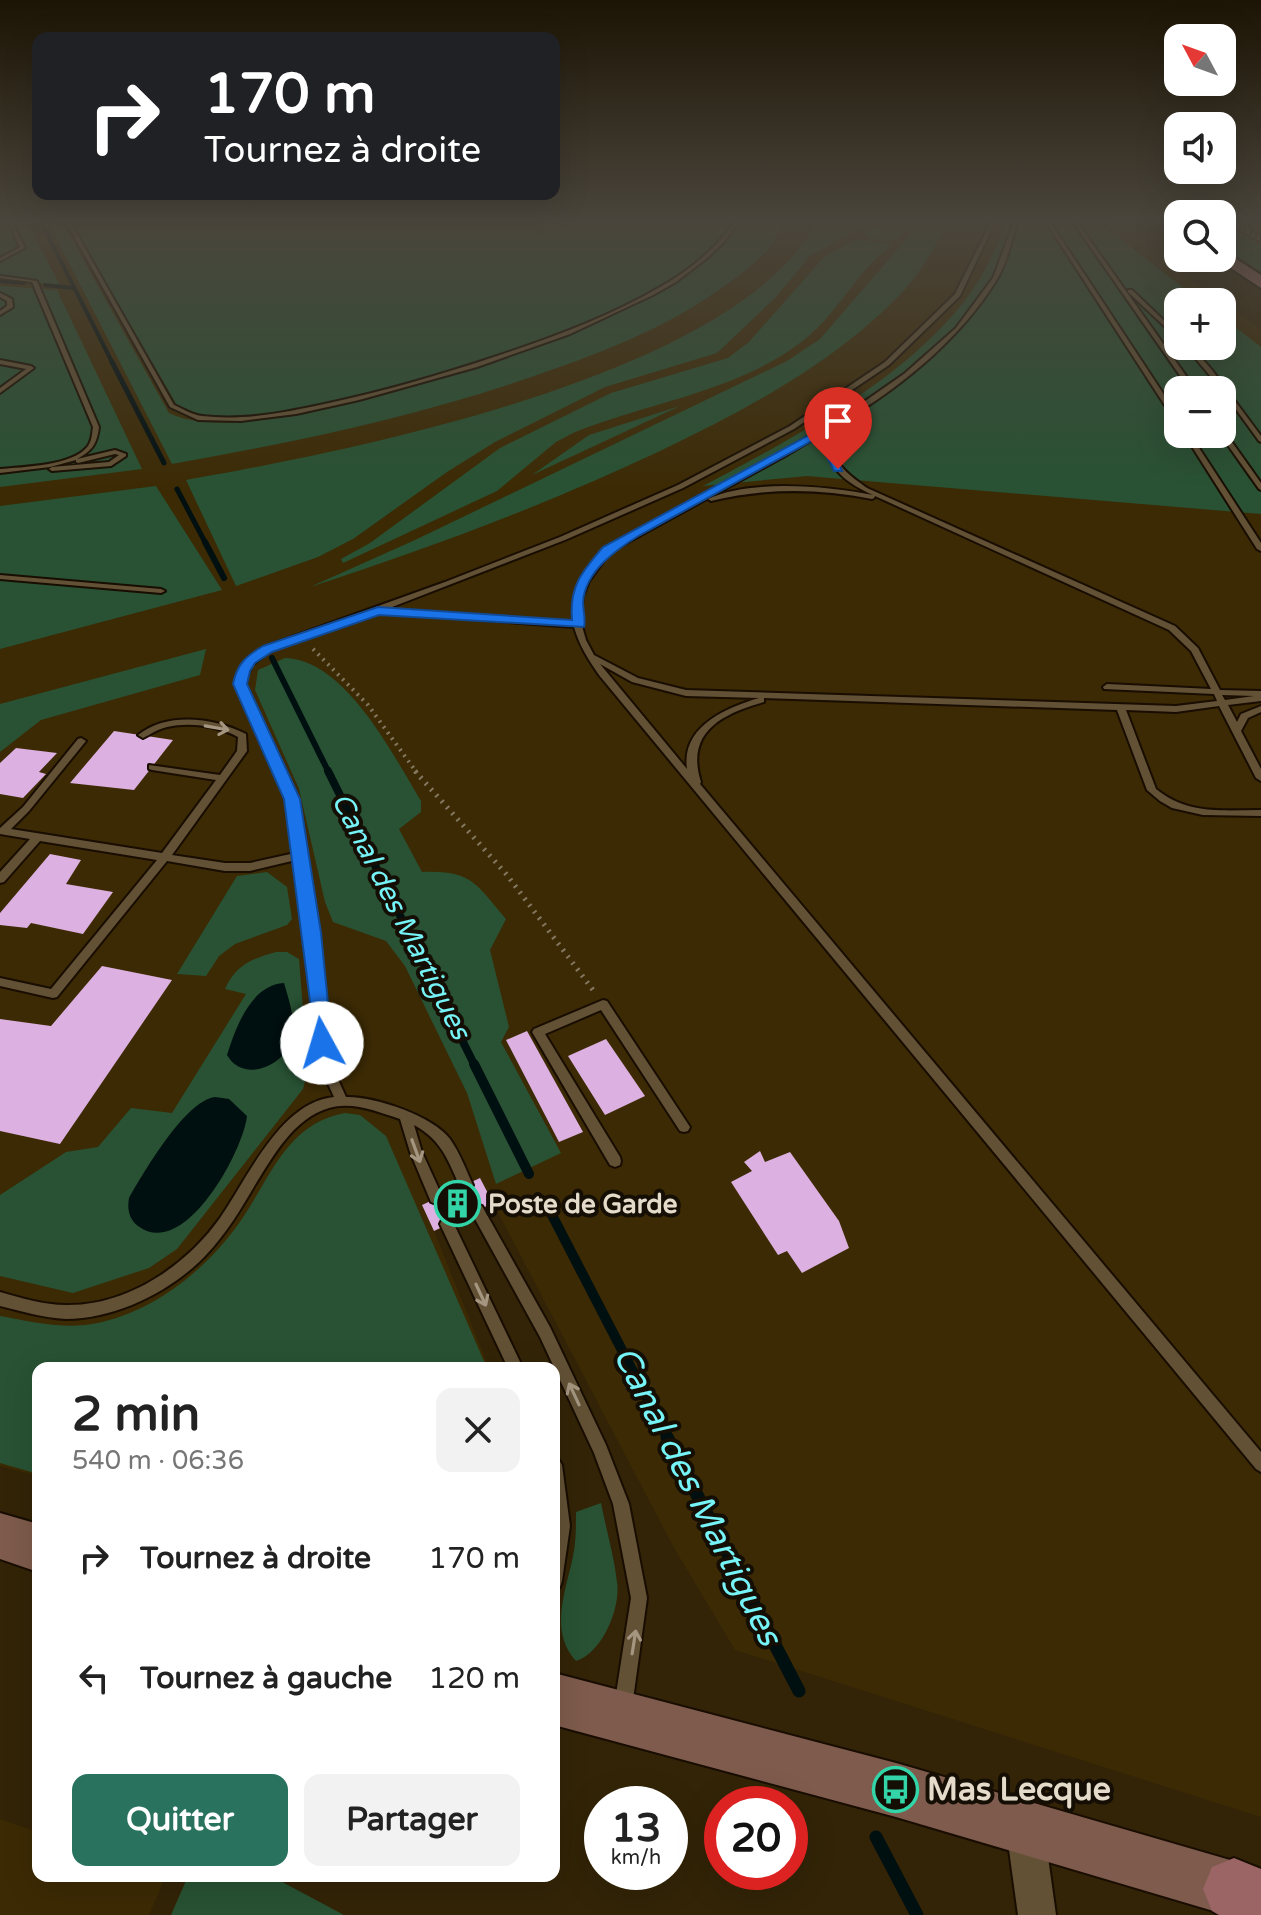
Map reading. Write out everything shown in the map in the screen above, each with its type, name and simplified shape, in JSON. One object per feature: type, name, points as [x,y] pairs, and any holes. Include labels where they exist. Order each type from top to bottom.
[{"type":"main road","points":[[0,1536],[32,1546]]},
{"type":"main road","points":[[560,1701],[1024,1827],[1234,1890]]},
{"type":"street","points":[[1024,1827],[1037,1915]]},
{"type":"lane","points":[[0,473],[57,463],[84,452],[94,442],[96,427],[47,311]]},
{"type":"lane","points":[[119,311],[172,406],[189,418],[212,420],[282,415],[470,367],[552,339],[611,311]]},
{"type":"lane","points":[[341,1099],[325,1064],[292,799],[240,684],[243,670],[267,649],[502,565],[653,500],[748,451],[837,399],[881,367],[942,311]]},
{"type":"lane","points":[[969,311],[952,332],[906,375],[838,423],[607,550],[587,575],[576,600],[580,637],[586,652],[702,793],[1261,1464]]},
{"type":"lane","points":[[1106,311],[1164,400]]},
{"type":"lane","points":[[1137,311],[1183,376]]},
{"type":"lane","points":[[1200,360],[1261,440]]},
{"type":"lane","points":[[0,362],[18,363],[31,368],[0,391]]},
{"type":"lane","points":[[838,423],[829,451],[838,469],[865,489],[1172,628],[1195,650],[1261,778]]},
{"type":"lane","points":[[1196,448],[1261,549]]},
{"type":"lane","points":[[1233,448],[1261,488]]},
{"type":"lane","points":[[0,473],[50,469],[111,464],[121,460],[124,455],[103,453],[50,469]]},
{"type":"lane","points":[[690,504],[752,489],[791,487],[825,488],[895,504]]},
{"type":"lane","points":[[0,577],[161,591]]},
{"type":"lane","points":[[378,611],[579,625]]},
{"type":"lane","points":[[586,652],[612,669],[658,688],[686,693],[1176,709],[1261,696]]},
{"type":"lane","points":[[1107,687],[1216,690],[1261,696]]},
{"type":"lane","points":[[702,793],[691,771],[696,738],[709,723],[726,711],[774,696]]},
{"type":"lane","points":[[1120,707],[1152,790],[1162,800],[1178,808],[1197,811],[1261,813]]},
{"type":"lane","points":[[1237,730],[1244,716],[1261,709]]},
{"type":"lane","points":[[0,982],[53,994],[164,858],[242,751],[243,736],[235,731],[188,723],[157,726],[143,735]]},
{"type":"lane","points":[[1,831],[36,799],[81,741]]},
{"type":"lane","points":[[152,767],[220,778]]},
{"type":"lane","points":[[1,831],[225,867],[250,867],[301,855]]},
{"type":"lane","points":[[0,879],[37,838]]},
{"type":"lane","points":[[615,1161],[538,1032],[603,1004],[684,1127]]},
{"type":"lane","points":[[0,1299],[65,1312],[90,1310],[133,1297],[164,1280],[202,1250],[286,1129],[313,1107],[341,1099],[377,1102],[427,1124],[442,1135],[466,1185]]},
{"type":"lane","points":[[405,1116],[416,1152],[436,1198]]},
{"type":"lane","points":[[477,1210],[559,1362]]},
{"type":"lane","points":[[447,1224],[513,1362]]},
{"type":"lane","points":[[560,1364],[601,1450],[621,1504],[639,1598],[621,1719]]},
{"type":"lane","points":[[1226,1424],[1261,1457]]},
{"type":"lane","points":[[560,1511],[560,1540]]},
{"type":"path","points":[[301,637],[368,705],[411,766],[507,875],[603,1004]]},
{"type":"shaded area","points":[[0,311],[1164,311],[1164,360],[1236,360],[1236,311],[1261,329],[1261,1817],[735,1650],[674,1548],[493,1203],[434,1231],[487,1362],[32,1362],[32,1474],[0,1466]]},
{"type":"shaded area","points":[[284,983],[293,1019],[292,1040],[287,1050],[272,1064],[262,1068],[252,1070],[234,1064],[227,1055],[246,1009],[262,991]]},
{"type":"shaded area","points":[[215,1097],[229,1099],[247,1116],[235,1153],[223,1176],[192,1216],[174,1229],[156,1233],[138,1226],[128,1206],[136,1186],[179,1124],[203,1101]]},
{"type":"shaded area","points":[[0,1819],[32,1830],[32,1882],[163,1882],[149,1915],[0,1915]]},
{"type":"green space","points":[[0,311],[67,311],[142,469],[0,487]]},
{"type":"green space","points":[[94,311],[112,311],[169,413],[213,422],[275,418],[349,404],[507,356],[616,311],[685,311],[594,354],[460,400],[317,436],[172,464]]},
{"type":"green space","points":[[123,311],[609,311],[474,363],[331,404],[266,415],[213,417],[178,407]]},
{"type":"green space","points":[[723,311],[761,311],[717,353],[605,387],[495,442],[353,539],[318,557],[236,586],[186,480],[341,450],[435,427],[531,398],[624,364],[707,323]]},
{"type":"green space","points":[[776,311],[832,311],[800,343],[747,374],[573,433],[556,442],[497,491],[343,563],[341,559],[370,543],[500,448],[611,393],[728,358],[749,342]]},
{"type":"green space","points":[[844,311],[883,311],[822,361],[693,435],[574,490],[443,541],[310,587],[415,540],[787,361],[820,339]]},
{"type":"green space","points":[[955,311],[1164,311],[1164,360],[1236,360],[1236,328],[1261,347],[1261,514],[807,476],[703,486],[821,420],[898,367]]},
{"type":"green space","points":[[680,406],[532,475],[589,435]]},
{"type":"green space","points":[[156,486],[222,590],[0,649],[0,506]]},
{"type":"green space","points":[[206,649],[200,675],[41,720],[0,752],[0,704]]},
{"type":"green space","points":[[285,658],[307,663],[328,675],[347,692],[382,736],[421,801],[421,812],[399,829],[422,872],[452,874],[472,882],[506,919],[490,950],[509,1027],[501,1042],[561,1153],[496,1184],[467,1093],[405,966],[386,941],[333,922],[325,902],[299,789],[255,690],[258,670]]},
{"type":"green space","points":[[267,872],[287,887],[292,919],[287,925],[235,944],[219,956],[206,976],[177,974],[237,876]]},
{"type":"green space","points":[[276,952],[287,952],[299,959],[308,1071],[303,1089],[177,1249],[149,1268],[73,1293],[0,1276],[0,1195],[66,1152],[98,1147],[131,1108],[172,1113],[246,994],[225,989],[229,981],[245,964]]},
{"type":"green space","points":[[345,1113],[360,1115],[386,1136],[484,1362],[32,1362],[32,1472],[0,1463],[0,1316],[53,1325],[85,1325],[110,1320],[157,1299],[200,1268],[218,1249],[235,1229],[287,1148],[311,1126]]},
{"type":"green space","points":[[601,1503],[616,1572],[616,1604],[608,1628],[594,1649],[576,1661],[567,1649],[561,1622],[574,1551],[576,1512]]},
{"type":"green space","points":[[185,1882],[282,1882],[344,1915],[171,1915]]},
{"type":"building","points":[[114,731],[173,740],[134,790],[70,783]]},
{"type":"building","points":[[16,748],[57,753],[39,772],[46,774],[23,798],[0,794],[0,763]]},
{"type":"building","points":[[50,854],[81,860],[66,884],[113,892],[83,934],[31,923],[27,928],[0,925],[0,913]]},
{"type":"building","points":[[102,966],[172,980],[60,1144],[0,1131],[0,1019],[51,1026]]},
{"type":"building","points":[[527,1031],[583,1132],[559,1142],[506,1040]]},
{"type":"building","points":[[606,1039],[645,1096],[605,1115],[568,1056]]},
{"type":"building","points":[[760,1151],[765,1162],[790,1152],[839,1221],[849,1248],[802,1273],[787,1251],[778,1255],[731,1182],[752,1171],[744,1162]]},
{"type":"building","name":"Poste de Garde","points":[[480,1178],[493,1203],[434,1231],[422,1205]]},
{"type":"waterway","name":"Canal des Martigues","points":[[86,311],[113,364]]},
{"type":"waterway","name":"Canal des Martigues","points":[[112,362],[164,463]]},
{"type":"waterway","name":"Canal des Martigues","points":[[177,489],[206,544]]},
{"type":"waterway","name":"Canal des Martigues","points":[[205,542],[224,578]]},
{"type":"waterway","name":"Canal des Martigues","points":[[272,658],[329,773]]},
{"type":"waterway","name":"Canal des Martigues","points":[[328,771],[475,1066]]},
{"type":"waterway","name":"Canal des Martigues","points":[[475,1066],[529,1174]]},
{"type":"waterway","name":"Canal des Martigues","points":[[552,1215],[668,1439]]},
{"type":"waterway","name":"Canal des Martigues","points":[[667,1437],[799,1691]]},
{"type":"waterway","name":"Canal des Martigues","points":[[876,1837],[917,1915]]},
{"type":"place","name":"Poste de Garde","points":[[457,1204]]},
{"type":"place","name":"Mas Lecque","points":[[896,1790]]},
{"type":"route","points":[[322,1043],[312,933],[292,799],[240,684],[243,670],[251,660],[267,649],[378,611],[579,625],[576,600],[587,575],[607,550],[636,532],[838,423],[829,451],[838,469]]}]
